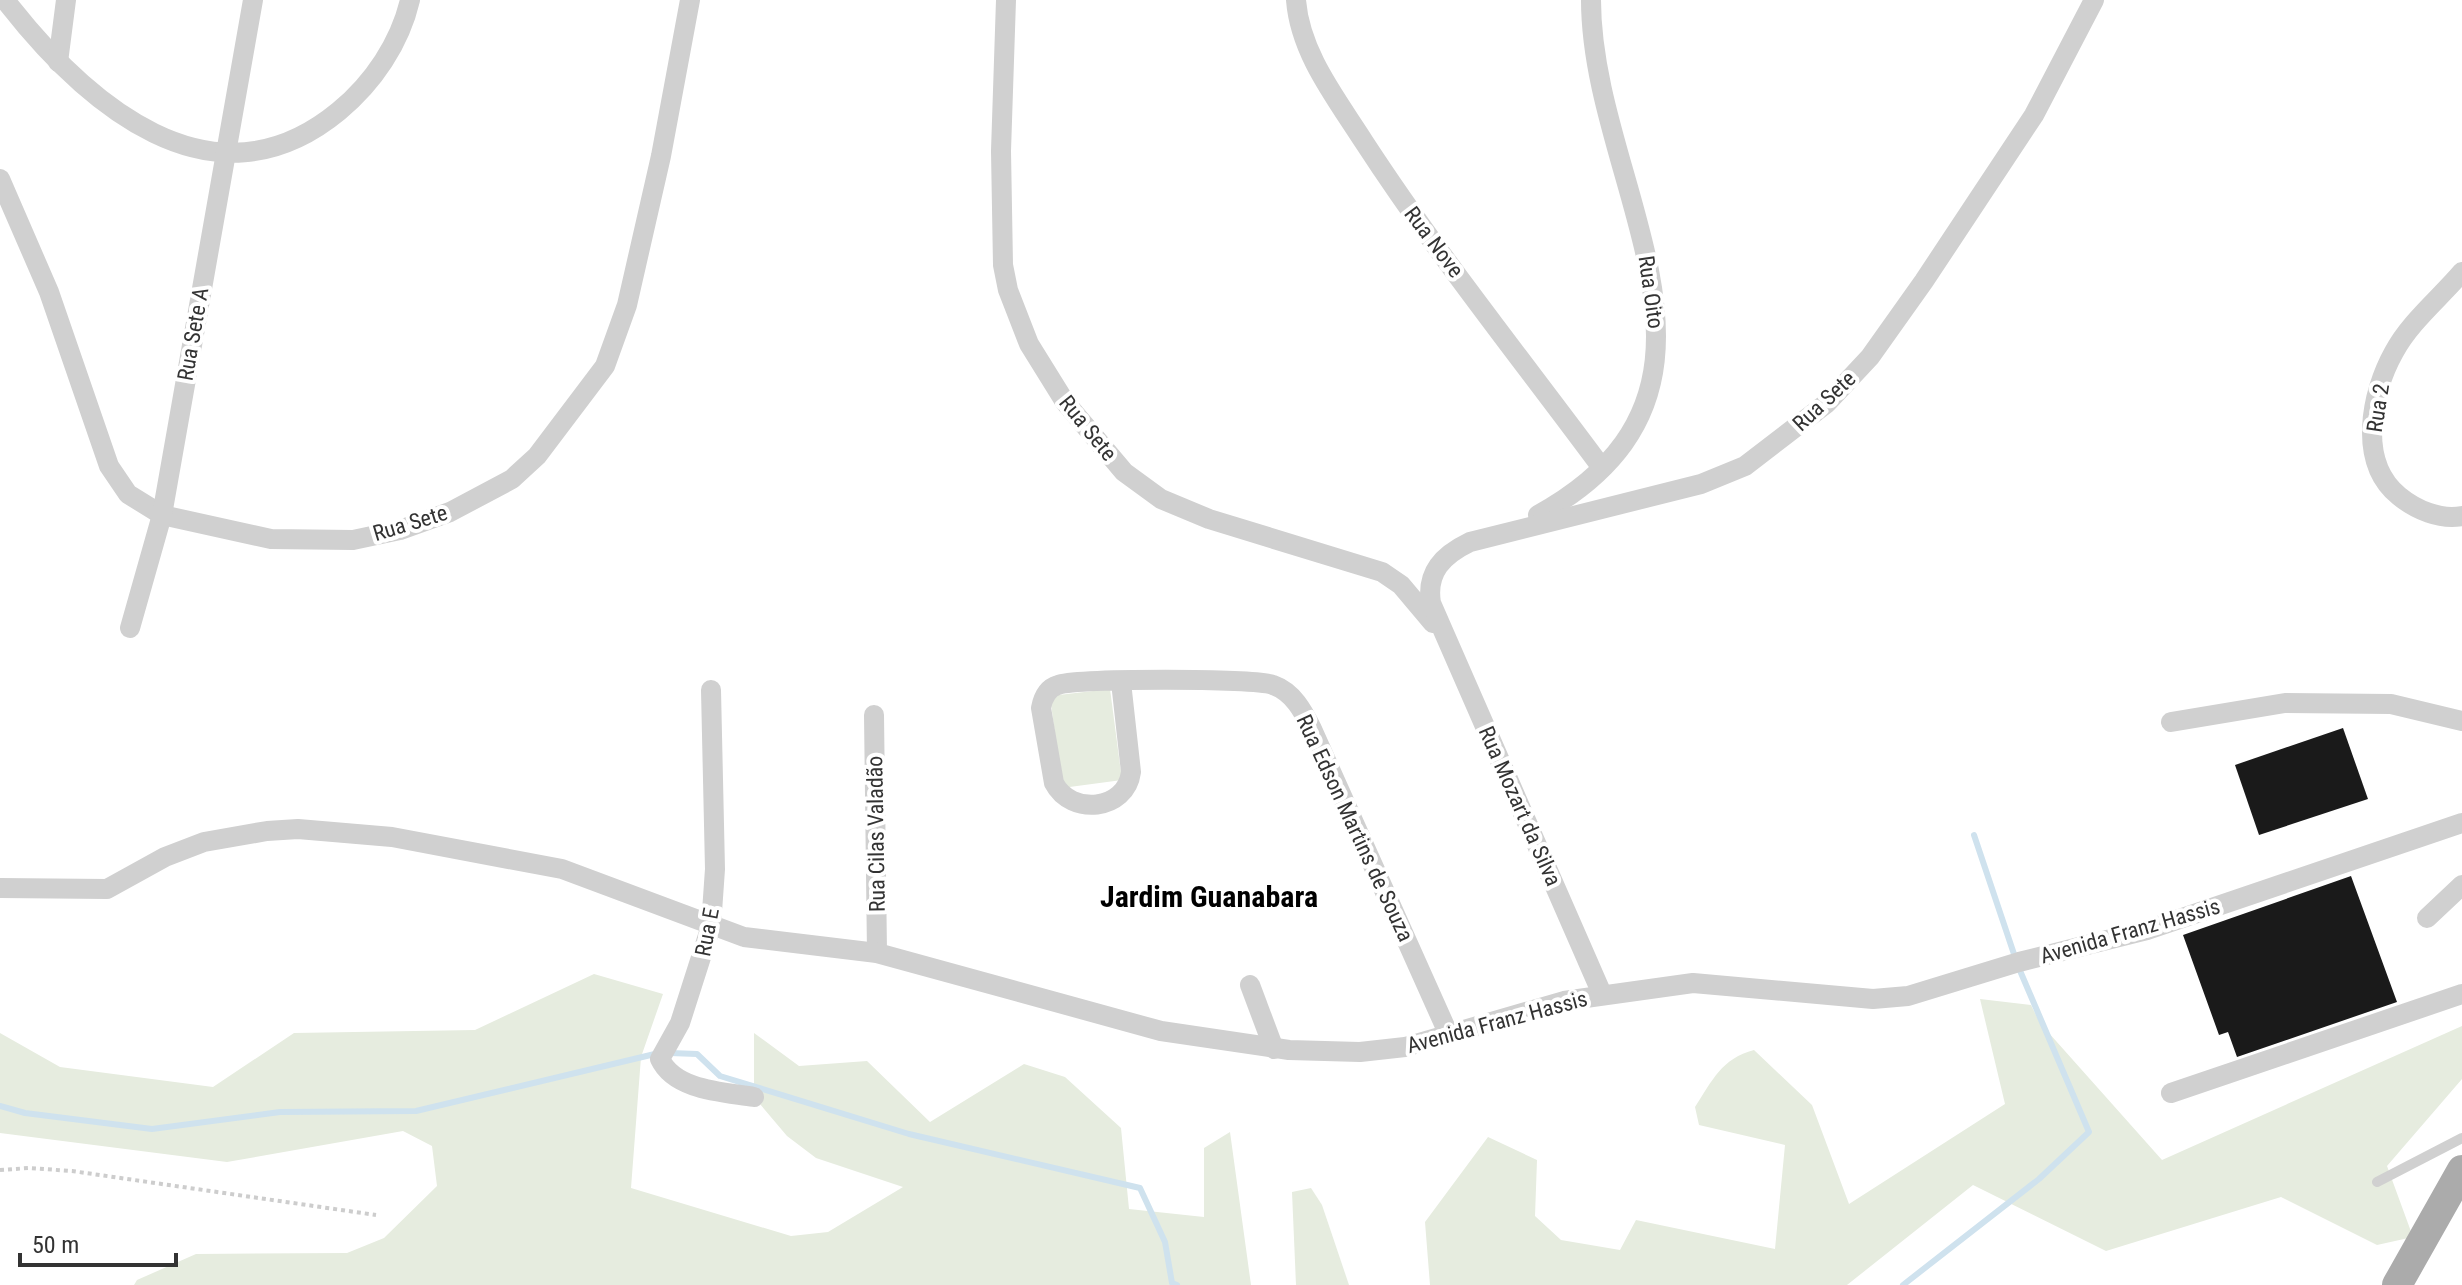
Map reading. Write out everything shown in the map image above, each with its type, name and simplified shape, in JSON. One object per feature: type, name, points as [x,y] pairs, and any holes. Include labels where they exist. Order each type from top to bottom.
[{"type":"main road","points":[[2397,1285],[2462,1170]]},
{"type":"street","points":[[5,0],[58,62],[102,104],[142,130],[225,154],[288,140],[329,119],[360,93],[378,69],[406,18],[410,0]]},
{"type":"street","points":[[58,62],[66,0]]},
{"type":"street","name":"Rua Sete A","points":[[130,628],[162,515],[253,0]]},
{"type":"street","name":"Rua Sete","points":[[0,179],[49,292],[109,466],[128,494],[162,515],[191,524],[271,539],[353,540],[400,530],[450,512],[512,479],[537,456],[587,393],[616,342],[661,156],[690,0]]},
{"type":"street","name":"Rua Sete","points":[[1006,0],[1001,151],[1003,265],[1008,290],[1029,344],[1065,402],[1124,472],[1161,499],[1209,519],[1363,564],[1392,578],[1421,606],[1456,660]]},
{"type":"street","name":"Rua Nove","points":[[1296,0],[1308,47],[1325,81],[1393,186],[1602,468]]},
{"type":"street","name":"Rua Oito","points":[[1513,529],[1573,494],[1602,468],[1642,413],[1654,370],[1658,333],[1651,274],[1600,78],[1591,0]]},
{"type":"street","name":"Rua Sete","points":[[1438,618],[1429,589],[1437,567],[1462,546],[1513,529],[1701,484],[1745,466],[1827,403],[1870,357],[2034,115],[2094,0]]},
{"type":"street","name":"Rua 2","points":[[2462,272],[2394,350],[2380,390],[2372,432],[2377,468],[2397,494],[2439,516],[2462,516]]},
{"type":"street","name":"Rua Mozart da Silva","points":[[1438,618],[1602,994]]},
{"type":"street","name":"Rua Edson Martins de Souza","points":[[1121,682],[1131,772],[1128,785],[1107,803],[1073,802],[1059,792],[1054,783],[1041,708],[1043,698],[1053,687],[1064,683],[1121,682],[1257,681],[1276,686],[1290,695],[1312,729],[1448,1033]]},
{"type":"street","name":"Rua E","points":[[711,690],[715,824],[711,926],[676,1032],[662,1056],[662,1064],[690,1084],[754,1097]]},
{"type":"street","points":[[2171,722],[2285,703],[2391,704],[2462,721]]},
{"type":"street","name":"Rua Cilas Valadão","points":[[874,715],[877,953]]},
{"type":"street","name":"Avenida Franz Hassis","points":[[0,888],[95,891],[115,886],[165,857],[204,842],[267,831],[320,830],[392,837],[562,869],[631,892],[711,926],[764,941],[877,953],[1161,1031],[1274,1049],[1382,1052],[1602,994],[1693,983],[1873,999],[1908,996],[2019,962],[2147,930],[2462,823]]},
{"type":"street","points":[[2427,918],[2462,885]]},
{"type":"street","points":[[1250,985],[1274,1049]]},
{"type":"street","points":[[2171,1093],[2462,994]]},
{"type":"lane","points":[[2377,1182],[2462,1138]]},
{"type":"path","points":[[0,1170],[29,1168],[72,1171],[376,1215]]},
{"type":"shaded area","points":[[1110,689],[1122,780],[1062,788],[1050,696]]},
{"type":"shaded area","points":[[594,974],[663,994],[641,1057],[631,1188],[791,1236],[828,1232],[903,1187],[816,1158],[787,1136],[754,1097],[754,1033],[799,1066],[867,1061],[930,1122],[1024,1064],[1065,1077],[1121,1128],[1129,1209],[1204,1217],[1204,1148],[1230,1132],[1251,1285],[134,1285],[137,1280],[196,1254],[347,1253],[384,1238],[437,1186],[432,1146],[403,1131],[227,1162],[0,1133],[0,1033],[60,1067],[213,1087],[294,1033],[475,1030]]},
{"type":"shaded area","points":[[1980,999],[2031,1005],[2040,1023],[2162,1160],[2462,1026],[2462,1079],[2387,1166],[2413,1237],[2377,1245],[2281,1197],[2106,1251],[1973,1185],[1847,1285],[1430,1285],[1425,1222],[1488,1137],[1537,1160],[1535,1216],[1561,1240],[1620,1250],[1636,1220],[1775,1249],[1785,1145],[1699,1125],[1695,1107],[1719,1072],[1734,1059],[1754,1050],[1812,1105],[1849,1204],[2005,1104]]},
{"type":"shaded area","points":[[1311,1188],[1322,1205],[1349,1285],[1296,1285],[1292,1192]]},
{"type":"building","points":[[2343,728],[2368,799],[2259,835],[2235,765]]},
{"type":"building","points":[[2351,876],[2397,1002],[2237,1057],[2228,1032],[2219,1035],[2183,935]]},
{"type":"waterway","points":[[1903,1285],[2039,1179],[2089,1132],[2018,966],[1974,835]]},
{"type":"waterway","points":[[0,1106],[25,1113],[152,1129],[280,1112],[416,1111],[659,1053]]},
{"type":"waterway","points":[[670,1053],[697,1054],[720,1076],[909,1134],[1140,1188],[1165,1242],[1172,1283],[1177,1285]]},
{"type":"district","name":"Jardim Guanabara","points":[[1209,896]]}]
